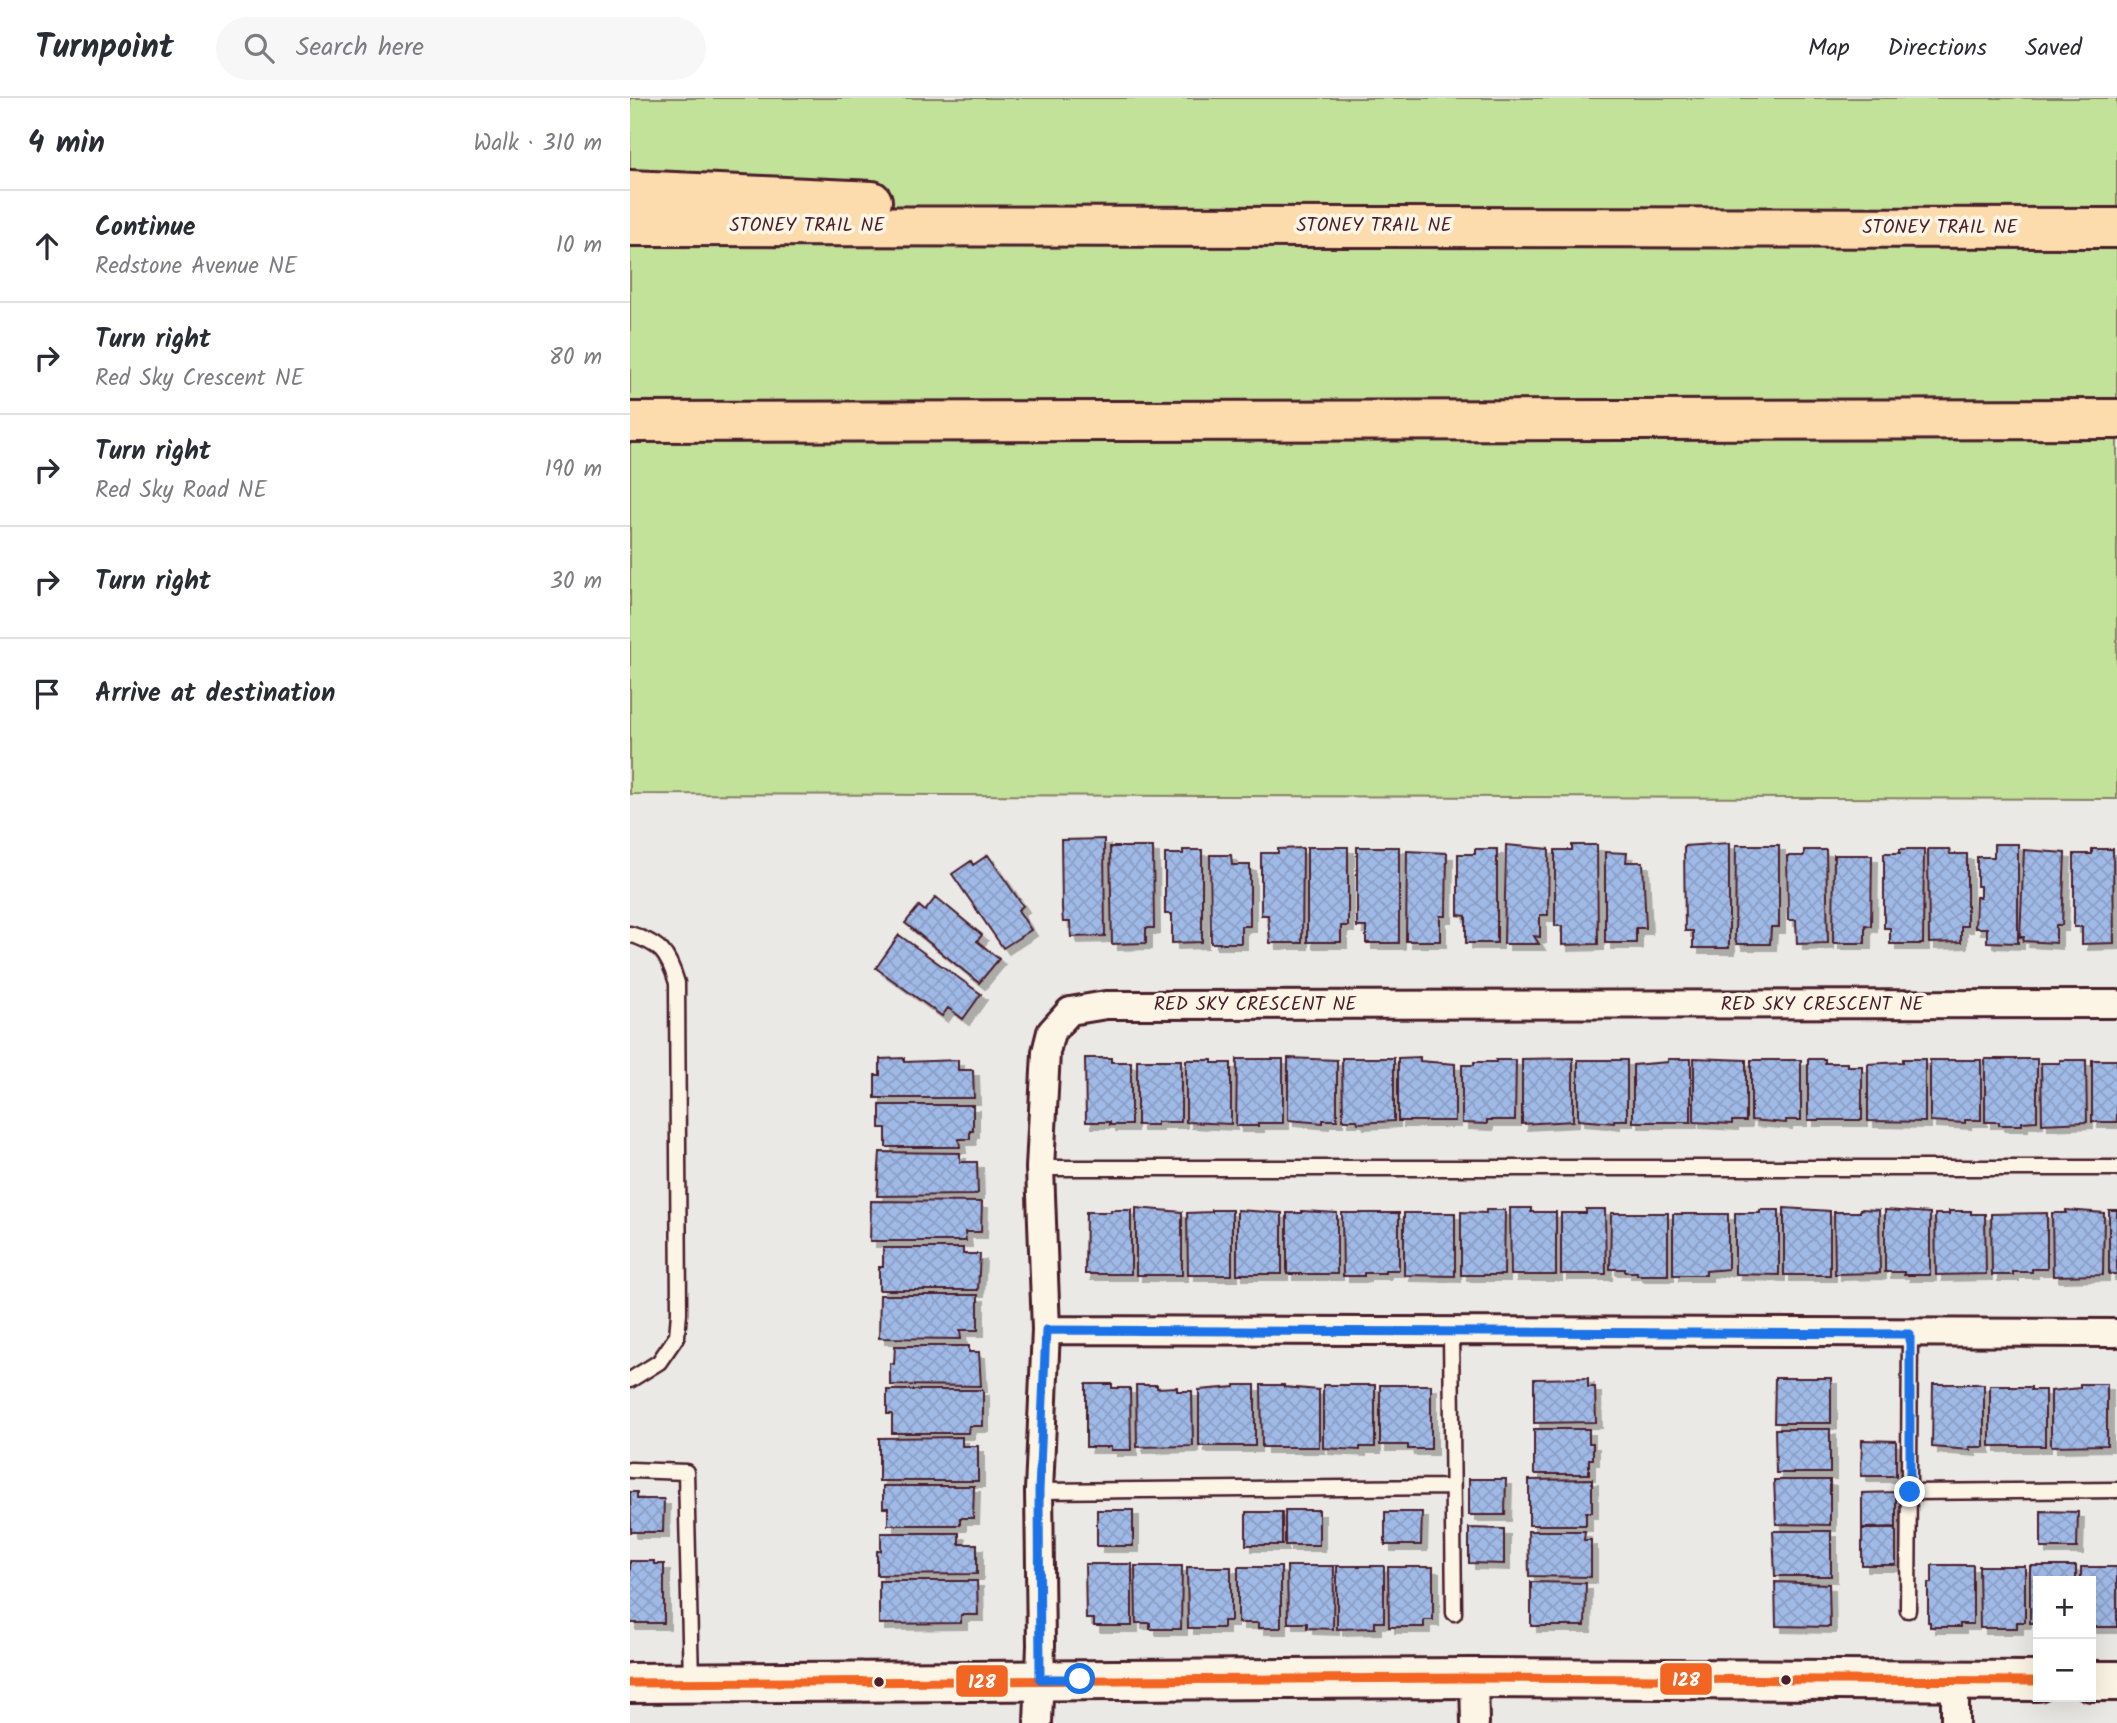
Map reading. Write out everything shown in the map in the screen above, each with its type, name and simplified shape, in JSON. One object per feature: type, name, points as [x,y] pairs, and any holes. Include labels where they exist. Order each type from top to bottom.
[{"type":"highway","points":[[630,190],[1049,209],[1336,226]]},
{"type":"highway","name":"STONEY TRAIL NE","points":[[630,226],[2117,229]]},
{"type":"highway","points":[[630,422],[2117,419]]},
{"type":"street","name":"RED SKY CRESCENT NE","points":[[1038,1723],[1039,1491],[1046,1330],[1041,1168],[1046,1052],[1051,1032],[1070,1011],[1106,1005],[2117,1004]]},
{"type":"street","points":[[1046,1330],[2117,1333]]},
{"type":"street","points":[[630,1683],[1474,1678],[2033,1681]]},
{"type":"street","points":[[1474,1678],[1475,1723]]},
{"type":"street","points":[[1955,1681],[1955,1723]]},
{"type":"street","points":[[2096,1681],[2117,1681]]},
{"type":"lane","points":[[630,934],[650,940],[670,960],[677,983],[679,1313],[677,1336],[659,1362],[630,1380]]},
{"type":"lane","points":[[1041,1168],[2117,1168]]},
{"type":"lane","points":[[1451,1332],[1454,1613]]},
{"type":"lane","points":[[1908,1609],[1910,1334]]},
{"type":"lane","points":[[630,1470],[686,1472],[691,1682]]},
{"type":"lane","points":[[1039,1491],[1452,1487]]},
{"type":"lane","points":[[1910,1492],[2117,1490]]},
{"type":"green space","points":[[630,98],[2117,98],[2117,799],[630,794]]},
{"type":"building","points":[[1104,839],[1105,936],[1071,937],[1070,922],[1063,922],[1061,840]]},
{"type":"building","points":[[1729,843],[1729,948],[1693,948],[1693,931],[1685,931],[1684,846]]},
{"type":"building","points":[[1994,844],[2018,844],[2018,943],[1987,942],[1987,928],[1975,928],[1976,897],[1980,897],[1980,886],[1977,886],[1977,857],[1994,857]]},
{"type":"building","points":[[1506,845],[1549,849],[1548,915],[1540,915],[1540,937],[1534,936],[1539,944],[1504,944]]},
{"type":"building","points":[[1572,845],[1597,845],[1598,944],[1562,945],[1562,926],[1555,926],[1555,850],[1572,850]]},
{"type":"building","points":[[1736,845],[1779,845],[1779,927],[1771,927],[1770,944],[1737,944],[1735,939]]},
{"type":"building","points":[[1110,847],[1153,847],[1154,928],[1146,928],[1146,943],[1112,944]]},
{"type":"building","points":[[1307,847],[1348,847],[1348,926],[1341,926],[1341,942],[1307,942]]},
{"type":"building","points":[[1357,847],[1399,847],[1399,943],[1366,943],[1366,927],[1357,927]]},
{"type":"building","points":[[1303,848],[1302,943],[1270,943],[1268,915],[1261,915],[1261,853]]},
{"type":"building","points":[[1475,849],[1497,849],[1497,943],[1466,943],[1466,916],[1458,915],[1458,854],[1475,854]]},
{"type":"building","points":[[1900,849],[1924,849],[1923,944],[1890,944],[1890,928],[1884,928],[1884,853],[1900,853]]},
{"type":"building","points":[[1928,849],[1949,849],[1950,854],[1967,854],[1967,926],[1961,926],[1961,942],[1929,943]]},
{"type":"building","points":[[2092,849],[2113,849],[2114,943],[2082,944],[2082,927],[2074,927],[2074,854],[2092,854]]},
{"type":"building","points":[[1183,850],[1202,850],[1202,942],[1172,943],[1172,914],[1165,914],[1165,854],[1183,854]]},
{"type":"building","points":[[1804,850],[1826,850],[1828,943],[1797,944],[1796,920],[1788,920],[1787,856],[1804,856]]},
{"type":"building","points":[[2024,850],[2065,853],[2062,925],[2056,925],[2056,943],[2023,941],[2024,937],[2020,937]]},
{"type":"building","points":[[1407,851],[1447,853],[1446,916],[1440,916],[1440,941],[1406,941]]},
{"type":"building","points":[[1605,852],[1627,853],[1626,862],[1643,862],[1646,928],[1636,928],[1636,943],[1605,943]]},
{"type":"building","points":[[988,855],[1023,906],[1018,910],[1031,930],[1003,948],[952,874],[971,861],[973,865]]},
{"type":"building","points":[[1210,855],[1231,855],[1232,865],[1250,865],[1250,926],[1241,926],[1241,943],[1211,943]]},
{"type":"building","points":[[1834,855],[1872,855],[1871,926],[1865,925],[1865,943],[1833,943]]},
{"type":"building","points":[[936,897],[982,935],[977,941],[999,959],[979,983],[905,923],[919,906],[925,911]]},
{"type":"building","points":[[899,935],[981,994],[963,1019],[948,1008],[942,1016],[876,968]]},
{"type":"building","points":[[1420,1057],[1420,1061],[1455,1064],[1455,1121],[1398,1121],[1398,1058]]},
{"type":"building","points":[[904,1058],[904,1062],[958,1060],[958,1070],[973,1070],[974,1098],[875,1098],[875,1075],[880,1075],[880,1059]]},
{"type":"building","points":[[1085,1058],[1111,1058],[1111,1062],[1131,1062],[1131,1125],[1086,1122]]},
{"type":"building","points":[[1288,1058],[1337,1060],[1337,1120],[1323,1120],[1323,1123],[1288,1120]]},
{"type":"building","points":[[1342,1058],[1394,1058],[1394,1121],[1358,1123],[1357,1120],[1343,1120]]},
{"type":"building","points":[[1573,1058],[1573,1121],[1522,1124],[1522,1059]]},
{"type":"building","points":[[1694,1058],[1746,1060],[1746,1121],[1732,1121],[1732,1124],[1694,1122]]},
{"type":"building","points":[[1237,1059],[1283,1059],[1283,1123],[1236,1126]]},
{"type":"building","points":[[1668,1059],[1691,1059],[1691,1122],[1633,1122],[1633,1065],[1668,1062]]},
{"type":"building","points":[[1808,1059],[1825,1059],[1825,1063],[1862,1066],[1862,1120],[1808,1120]]},
{"type":"building","points":[[1903,1059],[1925,1059],[1925,1122],[1868,1121],[1868,1064],[1903,1062]]},
{"type":"building","points":[[1985,1059],[2037,1059],[2037,1121],[2022,1122],[2022,1125],[1985,1122]]},
{"type":"building","points":[[1137,1060],[1181,1060],[1181,1122],[1137,1125]]},
{"type":"building","points":[[1186,1060],[1231,1063],[1231,1124],[1186,1122]]},
{"type":"building","points":[[1516,1060],[1515,1120],[1487,1120],[1487,1124],[1462,1123],[1462,1065]]},
{"type":"building","points":[[1578,1060],[1627,1060],[1627,1120],[1614,1120],[1614,1123],[1578,1120]]},
{"type":"building","points":[[1751,1060],[1801,1060],[1801,1120],[1786,1120],[1786,1123],[1751,1120]]},
{"type":"building","points":[[1930,1060],[1981,1060],[1981,1120],[1965,1120],[1965,1123],[1930,1121]]},
{"type":"building","points":[[2060,1060],[2086,1060],[2087,1122],[2042,1124],[2041,1063],[2060,1063]]},
{"type":"building","points":[[2092,1060],[2117,1060],[2117,1122],[2092,1122]]},
{"type":"building","points":[[880,1105],[973,1105],[973,1131],[970,1131],[970,1139],[959,1139],[960,1147],[886,1147],[886,1128],[880,1128]]},
{"type":"building","points":[[880,1152],[960,1153],[960,1162],[977,1162],[978,1193],[877,1196]]},
{"type":"building","points":[[871,1201],[982,1202],[981,1232],[965,1232],[966,1241],[870,1241]]},
{"type":"building","points":[[1136,1208],[1182,1212],[1182,1275],[1136,1275]]},
{"type":"building","points":[[1510,1208],[1531,1208],[1531,1212],[1556,1212],[1556,1275],[1511,1275]]},
{"type":"building","points":[[1784,1208],[1830,1211],[1830,1275],[1784,1275]]},
{"type":"building","points":[[1586,1209],[1605,1209],[1606,1274],[1561,1274],[1561,1213],[1586,1213]]},
{"type":"building","points":[[1860,1209],[1879,1210],[1880,1273],[1835,1274],[1834,1212],[1860,1212]]},
{"type":"building","points":[[1131,1210],[1131,1274],[1085,1274],[1086,1212]]},
{"type":"building","points":[[1232,1210],[1232,1275],[1188,1275],[1187,1213]]},
{"type":"building","points":[[1237,1210],[1282,1213],[1282,1274],[1237,1274]]},
{"type":"building","points":[[1486,1210],[1505,1210],[1504,1275],[1461,1275],[1461,1212],[1486,1213]]},
{"type":"building","points":[[1760,1210],[1779,1210],[1779,1275],[1735,1274],[1735,1213],[1760,1213]]},
{"type":"building","points":[[1885,1210],[1930,1213],[1930,1275],[1885,1272]]},
{"type":"building","points":[[2066,1210],[2104,1213],[2103,1275],[2053,1276],[2052,1213],[2066,1213]]},
{"type":"building","points":[[2109,1210],[2117,1210],[2117,1274],[2109,1274]]},
{"type":"building","points":[[1949,1211],[1985,1214],[1986,1274],[1936,1275],[1935,1214],[1949,1214]]},
{"type":"building","points":[[1287,1213],[1337,1213],[1337,1274],[1287,1274]]},
{"type":"building","points":[[1342,1213],[1399,1213],[1399,1270],[1364,1273],[1364,1276],[1343,1276]]},
{"type":"building","points":[[1404,1213],[1455,1213],[1455,1276],[1404,1275]]},
{"type":"building","points":[[1611,1213],[1668,1213],[1668,1275],[1637,1275],[1637,1272],[1625,1272],[1625,1269],[1610,1269]]},
{"type":"building","points":[[2047,1213],[2047,1269],[2013,1272],[2013,1275],[1992,1275],[1991,1214]]},
{"type":"building","points":[[1673,1214],[1728,1214],[1728,1269],[1706,1271],[1706,1275],[1673,1275]]},
{"type":"building","points":[[883,1248],[963,1248],[963,1254],[980,1254],[978,1290],[879,1290],[879,1267],[883,1267]]},
{"type":"building","points":[[880,1295],[978,1295],[978,1330],[960,1330],[961,1339],[879,1338]]},
{"type":"building","points":[[895,1346],[969,1346],[969,1352],[979,1352],[981,1386],[890,1385],[890,1363],[894,1364]]},
{"type":"building","points":[[1588,1378],[1588,1387],[1595,1387],[1596,1422],[1534,1423],[1534,1379]]},
{"type":"building","points":[[1775,1378],[1831,1378],[1831,1423],[1774,1423]]},
{"type":"building","points":[[1086,1384],[1112,1384],[1112,1388],[1130,1388],[1131,1450],[1086,1447]]},
{"type":"building","points":[[1933,1384],[1984,1384],[1984,1447],[1969,1447],[1970,1450],[1932,1447]]},
{"type":"building","points":[[2080,1384],[2107,1384],[2107,1445],[2051,1446],[2051,1391],[2080,1388]]},
{"type":"building","points":[[1136,1385],[1177,1387],[1177,1391],[1192,1391],[1193,1446],[1137,1447]]},
{"type":"building","points":[[1255,1385],[1255,1446],[1199,1446],[1199,1390]]},
{"type":"building","points":[[1261,1385],[1319,1390],[1319,1447],[1262,1447]]},
{"type":"building","points":[[1323,1385],[1375,1385],[1375,1447],[1360,1447],[1360,1450],[1323,1448]]},
{"type":"building","points":[[1380,1385],[1431,1385],[1431,1449],[1408,1449],[1408,1445],[1380,1445]]},
{"type":"building","points":[[1990,1385],[2045,1390],[2045,1446],[1990,1446]]},
{"type":"building","points":[[887,1390],[983,1390],[983,1426],[969,1426],[968,1433],[892,1433],[892,1414],[887,1414]]},
{"type":"building","points":[[1534,1429],[1589,1429],[1589,1443],[1593,1443],[1593,1459],[1589,1459],[1589,1474],[1534,1474]]},
{"type":"building","points":[[1775,1429],[1830,1429],[1830,1473],[1776,1473]]},
{"type":"building","points":[[962,1437],[962,1446],[978,1446],[978,1481],[879,1481],[879,1438]]},
{"type":"building","points":[[1862,1440],[1896,1441],[1896,1476],[1861,1476]]},
{"type":"building","points":[[1469,1479],[1506,1479],[1505,1515],[1469,1515]]},
{"type":"building","points":[[1592,1479],[1592,1512],[1586,1512],[1586,1525],[1529,1525],[1529,1480]]},
{"type":"building","points":[[1774,1480],[1830,1480],[1830,1525],[1776,1524]]},
{"type":"building","points":[[883,1486],[974,1486],[973,1518],[960,1518],[960,1525],[888,1525],[888,1508],[883,1508]]},
{"type":"building","points":[[630,1492],[637,1492],[637,1499],[664,1499],[663,1532],[631,1532]]},
{"type":"building","points":[[1896,1492],[1896,1527],[1862,1528],[1862,1493]]},
{"type":"building","points":[[1097,1510],[1133,1510],[1133,1546],[1097,1546]]},
{"type":"building","points":[[1285,1510],[1319,1510],[1319,1545],[1285,1545]]},
{"type":"building","points":[[2041,1511],[2078,1512],[2077,1548],[2041,1548]]},
{"type":"building","points":[[1246,1512],[1282,1512],[1282,1545],[1246,1545]]},
{"type":"building","points":[[1385,1512],[1422,1512],[1421,1545],[1385,1545]]},
{"type":"building","points":[[1469,1528],[1504,1529],[1504,1564],[1469,1563]]},
{"type":"building","points":[[1862,1529],[1896,1529],[1896,1565],[1862,1565]]},
{"type":"building","points":[[1528,1531],[1585,1531],[1584,1540],[1591,1540],[1591,1577],[1529,1576]]},
{"type":"building","points":[[1773,1531],[1831,1531],[1831,1576],[1775,1576]]},
{"type":"building","points":[[881,1533],[959,1533],[959,1544],[977,1544],[977,1574],[877,1575],[877,1551],[881,1551]]},
{"type":"building","points":[[630,1561],[654,1561],[654,1564],[664,1564],[664,1623],[630,1623]]},
{"type":"building","points":[[1085,1564],[1132,1564],[1132,1626],[1094,1626],[1094,1619],[1086,1619]]},
{"type":"building","points":[[1932,1565],[1973,1565],[1973,1624],[1930,1627],[1928,1583],[1932,1583]]},
{"type":"building","points":[[1135,1566],[1182,1566],[1181,1629],[1150,1629],[1150,1623],[1136,1623]]},
{"type":"building","points":[[1287,1566],[1334,1566],[1333,1629],[1307,1628],[1307,1623],[1288,1623]]},
{"type":"building","points":[[1337,1566],[1384,1566],[1384,1622],[1375,1622],[1375,1628],[1337,1629]]},
{"type":"building","points":[[1979,1566],[2025,1566],[2025,1622],[2017,1622],[2017,1628],[1980,1628]]},
{"type":"building","points":[[2030,1566],[2076,1566],[2076,1576],[2033,1576],[2033,1623],[2030,1623]]},
{"type":"building","points":[[1187,1567],[1231,1567],[1231,1621],[1223,1621],[1223,1628],[1188,1628]]},
{"type":"building","points":[[1238,1567],[1281,1567],[1281,1628],[1258,1628],[1258,1623],[1238,1623]]},
{"type":"building","points":[[1388,1567],[1433,1567],[1433,1620],[1424,1620],[1424,1627],[1389,1627]]},
{"type":"building","points":[[2081,1567],[2117,1567],[2117,1627],[2096,1627],[2096,1576],[2081,1576]]},
{"type":"building","points":[[879,1581],[977,1581],[978,1615],[961,1615],[961,1623],[879,1624]]},
{"type":"building","points":[[1531,1582],[1586,1583],[1585,1626],[1531,1626]]},
{"type":"building","points":[[1775,1582],[1829,1584],[1830,1627],[1776,1626]]},
{"type":"transit line","name":"128","points":[[630,1683],[1474,1678],[2033,1681]]},
{"type":"route","points":[[1080,1679],[1040,1679],[1039,1491],[1046,1330],[1910,1334],[1910,1492]]}]
